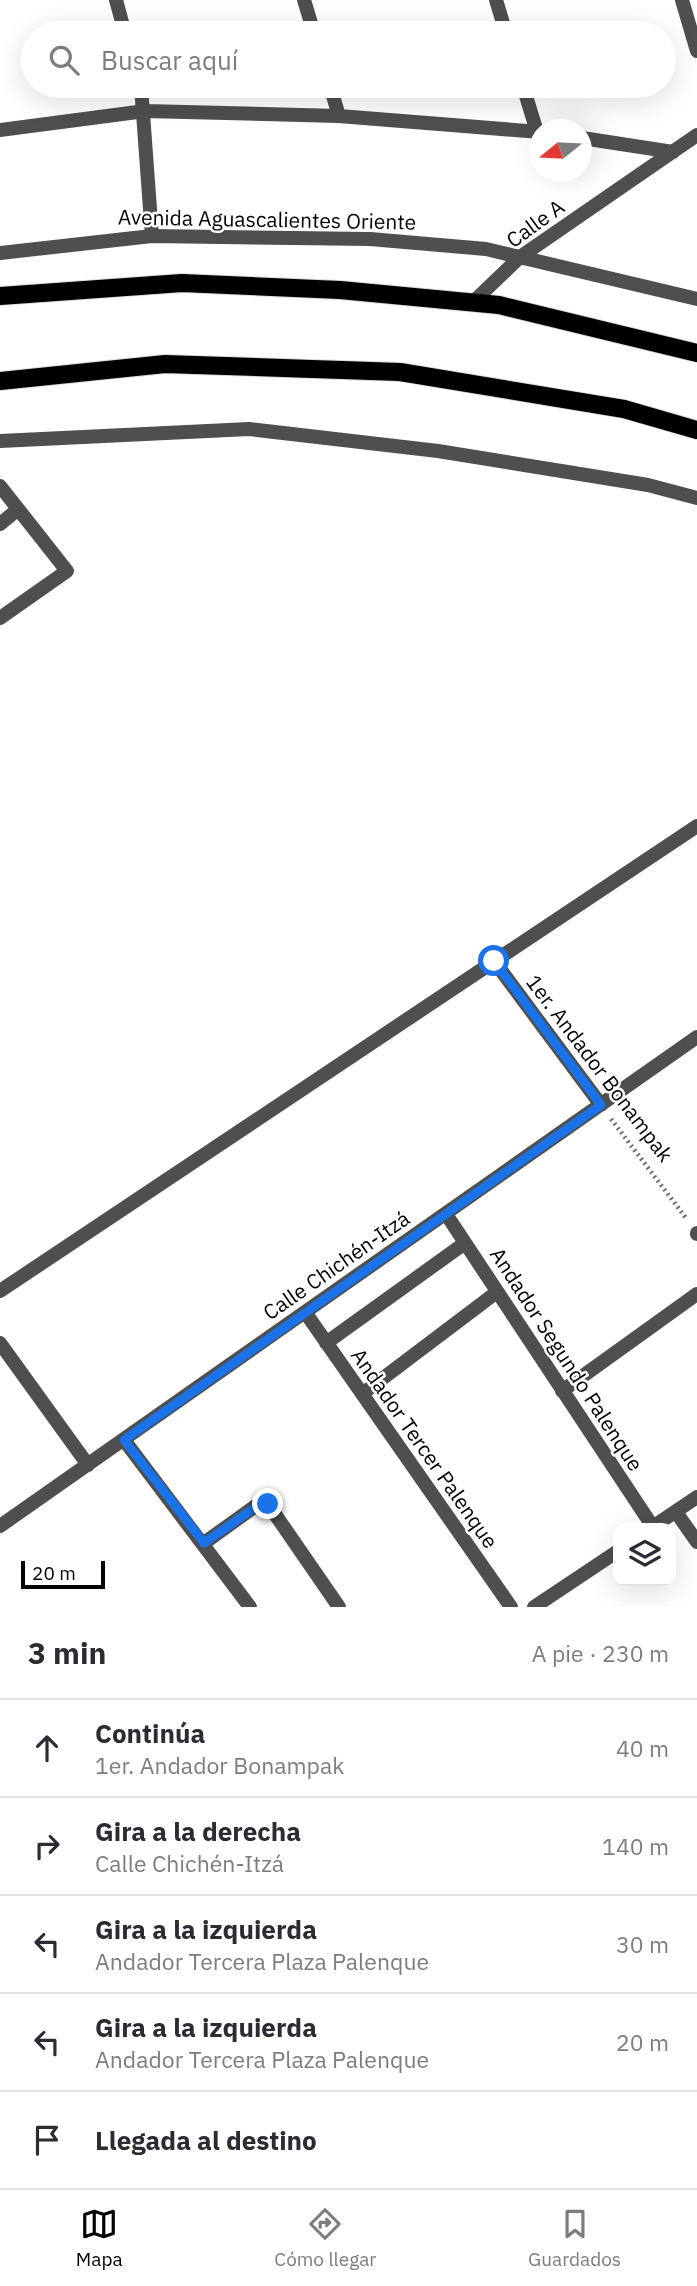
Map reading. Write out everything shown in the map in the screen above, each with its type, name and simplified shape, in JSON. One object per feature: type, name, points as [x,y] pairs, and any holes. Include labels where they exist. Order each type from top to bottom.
[{"type":"main road","points":[[0,296],[182,283],[340,290],[499,305],[697,353]]},
{"type":"main road","points":[[0,381],[165,363],[400,372],[624,409],[697,430]]},
{"type":"street","points":[[116,0],[122,21]]},
{"type":"street","points":[[304,0],[310,21]]},
{"type":"street","points":[[496,0],[502,21]]},
{"type":"street","points":[[682,0],[697,51]]},
{"type":"street","points":[[143,98],[152,236]]},
{"type":"street","points":[[334,98],[339,116]]},
{"type":"street","points":[[527,98],[534,119]]},
{"type":"street","points":[[0,130],[145,111],[339,116],[529,131]]},
{"type":"street","name":"Calle A","points":[[472,303],[520,257],[697,135]]},
{"type":"street","points":[[592,140],[673,152]]},
{"type":"street","name":"Avenida Aguascalientes Oriente","points":[[0,253],[152,236],[370,239],[486,249],[697,299]]},
{"type":"street","points":[[0,441],[250,429],[438,451],[648,485],[697,498]]},
{"type":"street","points":[[0,486],[67,571],[0,618]]},
{"type":"street","points":[[0,524],[17,510]]},
{"type":"street","points":[[0,1291],[697,826]]},
{"type":"street","name":"1er. Andador Bonampak","points":[[494,961],[601,1105]]},
{"type":"street","name":"Calle Chichén-Itzá","points":[[0,1526],[697,1037]]},
{"type":"street","name":"Andador Segundo Palenque","points":[[446,1213],[649,1523]]},
{"type":"street","points":[[326,1343],[465,1243]]},
{"type":"street","points":[[362,1394],[497,1292]]},
{"type":"street","points":[[562,1391],[697,1294]]},
{"type":"street","name":"Andador Tercer Palenque","points":[[305,1312],[511,1607]]},
{"type":"street","points":[[0,1343],[88,1465]]},
{"type":"street","points":[[124,1440],[250,1607]]},
{"type":"street","points":[[660,1523],[697,1497]]},
{"type":"street","points":[[204,1543],[257,1506],[268,1504],[339,1607]]},
{"type":"street","points":[[676,1512],[697,1542]]},
{"type":"street","points":[[534,1607],[613,1553]]},
{"type":"path","name":"1er. Andador Bonampak","points":[[601,1105],[697,1233]]},
{"type":"route","points":[[268,1504],[257,1506],[204,1543],[124,1440],[601,1105],[494,961]]}]
